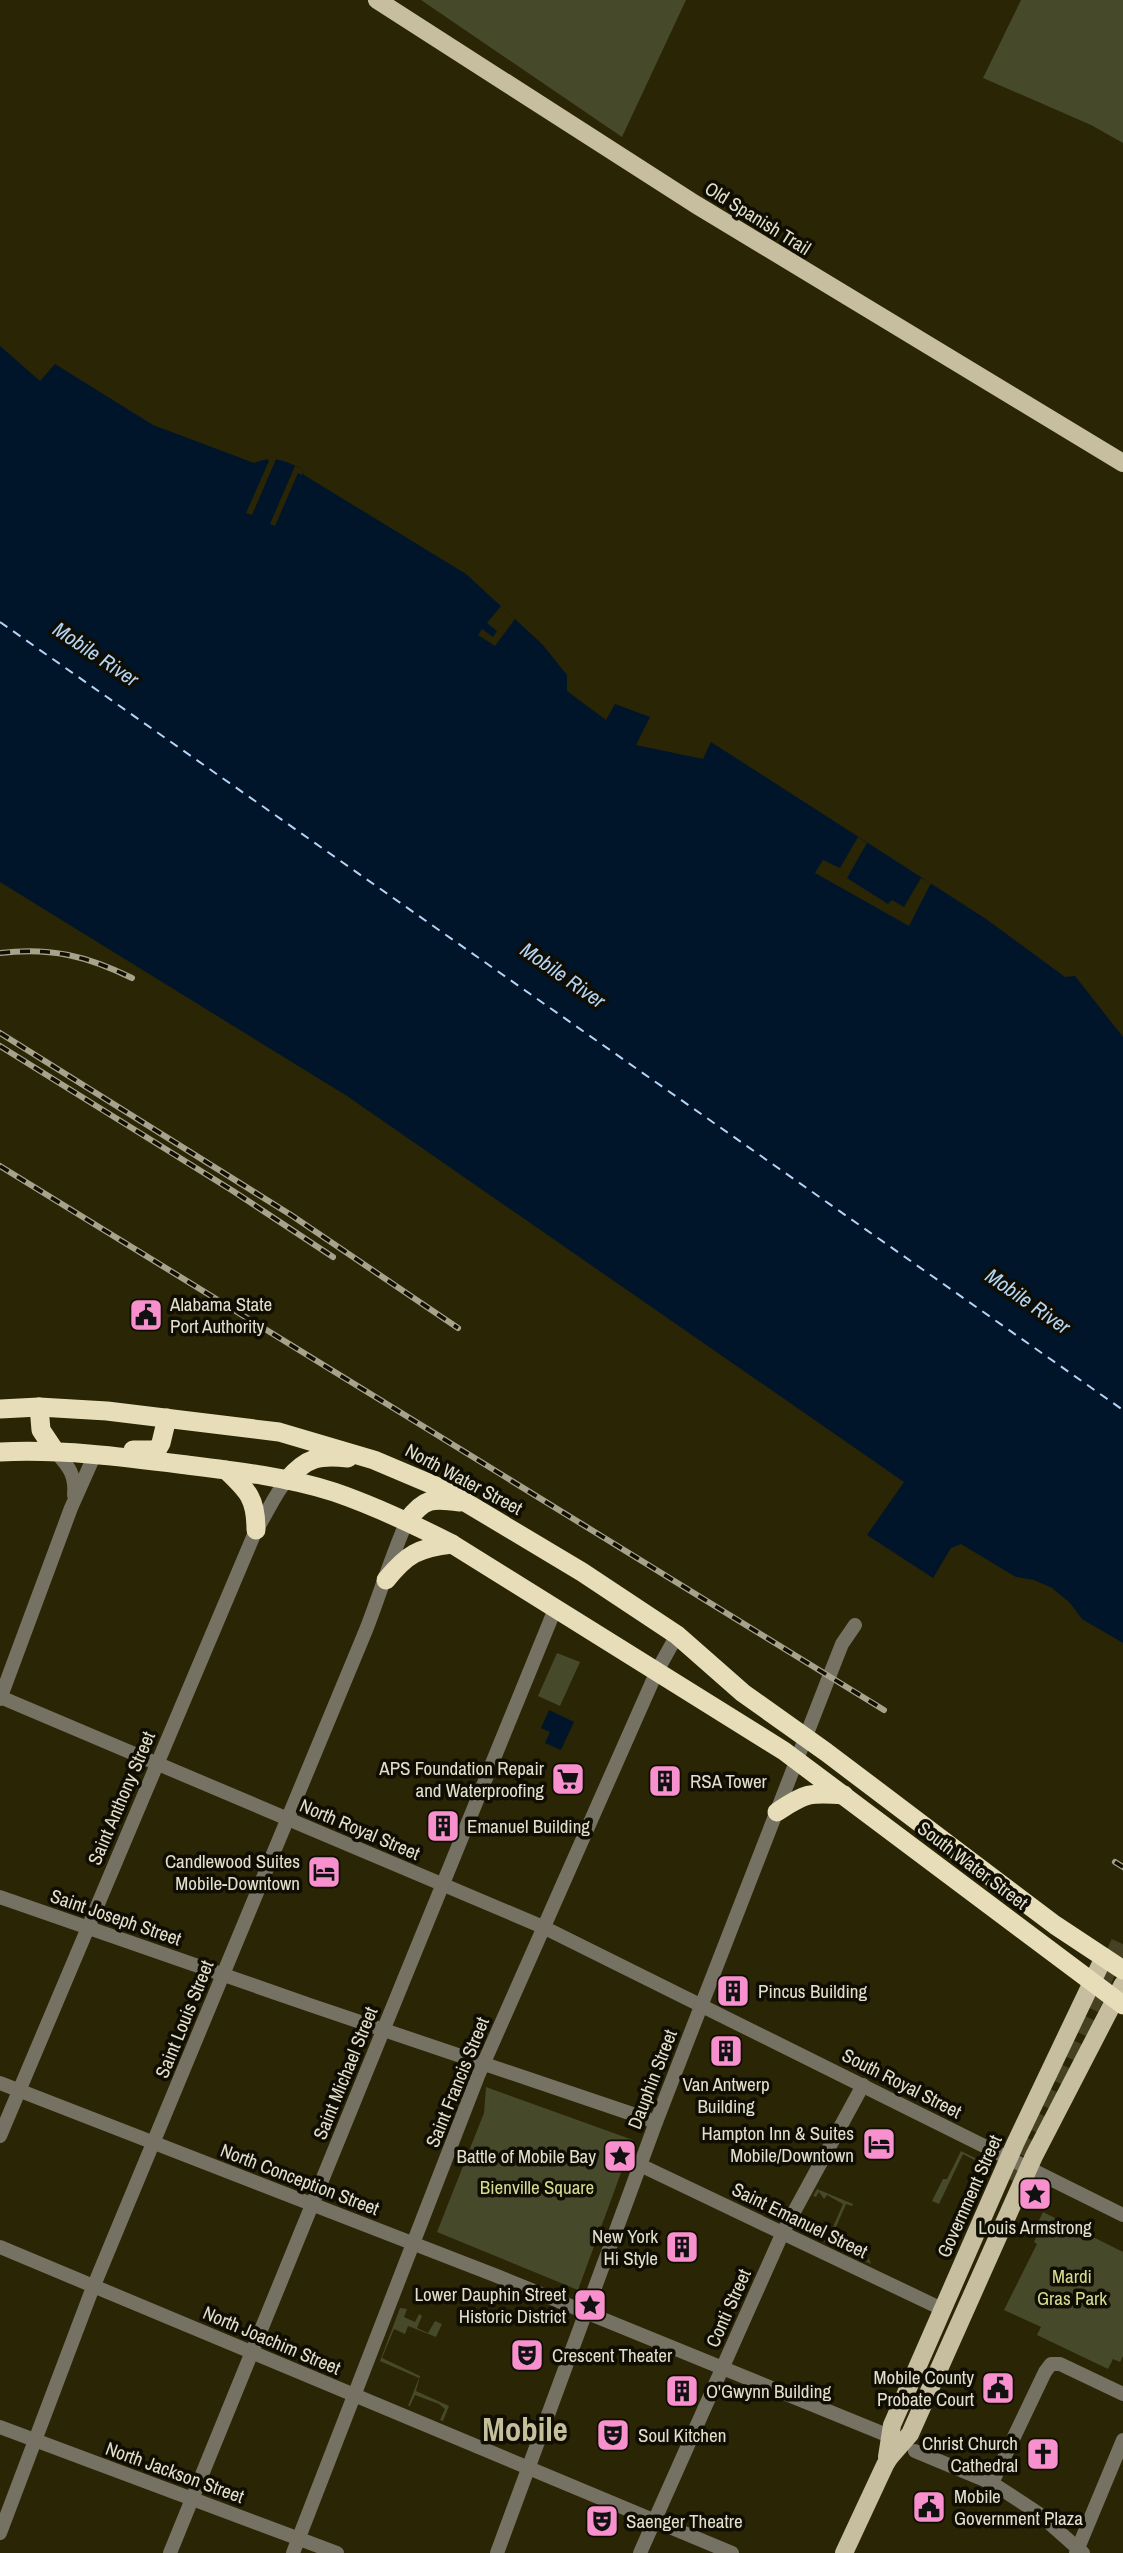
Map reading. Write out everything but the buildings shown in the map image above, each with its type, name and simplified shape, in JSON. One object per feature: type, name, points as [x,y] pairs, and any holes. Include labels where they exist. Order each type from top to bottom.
[{"type":"highway","name":"North Water Street","points":[[0,1409],[39,1407],[107,1410],[279,1432],[393,1467],[469,1504],[582,1572],[677,1635],[743,1693],[806,1738]]},
{"type":"highway","points":[[39,1407],[41,1430],[55,1451]]},
{"type":"highway","points":[[95,1454],[116,1448],[155,1451],[161,1443],[167,1418]]},
{"type":"highway","points":[[0,1452],[55,1451],[95,1454],[226,1470],[331,1491],[376,1507],[452,1544],[797,1760]]},
{"type":"highway","points":[[286,1480],[298,1467],[313,1459],[332,1457],[373,1460]]},
{"type":"highway","points":[[393,1467],[412,1490],[413,1499],[407,1521]]},
{"type":"highway","points":[[226,1470],[253,1501],[256,1530]]},
{"type":"highway","points":[[407,1521],[422,1503],[434,1499],[469,1504]]},
{"type":"highway","points":[[386,1580],[412,1553],[427,1547],[452,1544]]},
{"type":"highway","name":"South Water Street","points":[[806,1738],[1055,1925],[1123,1970]]},
{"type":"highway","name":"South Water Street","points":[[797,1760],[1092,1983],[1120,1996]]},
{"type":"highway","points":[[777,1812],[803,1795],[844,1795]]},
{"type":"main road","name":"Old Spanish Trail","points":[[377,0],[695,204],[1123,463]]},
{"type":"main road","name":"Government Street","points":[[844,2553],[887,2460],[900,2441],[1009,2158],[1104,1958]]},
{"type":"main road","name":"Government Street","points":[[900,2441],[910,2434],[1029,2168],[1120,1996]]},
{"type":"main road","name":"Government Street","points":[[949,2308],[1011,2180]]},
{"type":"street","points":[[55,1451],[72,1470],[75,1478],[73,1504]]},
{"type":"street","points":[[0,1698],[73,1504],[95,1454]]},
{"type":"street","name":"Saint Anthony Street","points":[[0,2136],[256,1530],[286,1480]]},
{"type":"street","name":"Saint Louis Street","points":[[0,2533],[94,2286],[288,1820],[386,1580],[388,1565],[407,1521]]},
{"type":"street","name":"Saint Michael Street","points":[[170,2553],[555,1609]]},
{"type":"street","name":"Dauphin Street","points":[[498,2553],[701,2005],[842,1644],[855,1625]]},
{"type":"street","name":"Saint Francis Street","points":[[293,2553],[484,2063],[657,1671],[677,1635]]},
{"type":"street","name":"North Royal Street","points":[[0,1698],[543,1927],[701,2005]]},
{"type":"street","name":"Saint Joseph Street","points":[[0,1897],[656,2122]]},
{"type":"street","name":"South Royal Street","points":[[701,2005],[1123,2215]]},
{"type":"street","name":"North Conception Street","points":[[0,2083],[586,2312],[900,2441],[992,2483],[1038,2512],[1079,2552]]},
{"type":"street","name":"Conti Street","points":[[640,2553],[783,2232],[863,2085]]},
{"type":"street","name":"Saint Emanuel Street","points":[[640,2165],[949,2308]]},
{"type":"street","name":"North Joachim Street","points":[[0,2247],[732,2553]]},
{"type":"street","points":[[992,2483],[1051,2364],[1060,2364],[1123,2394]]},
{"type":"street","name":"North Jackson Street","points":[[0,2427],[337,2553]]},
{"type":"street","points":[[1079,2552],[1123,2440]]},
{"type":"green space","points":[[421,0],[686,0],[622,137]]},
{"type":"green space","points":[[1021,0],[1123,0],[1123,143],[1091,125],[983,78]]},
{"type":"green space","points":[[557,1653],[580,1662],[560,1706],[538,1696]]},
{"type":"green space","name":"Bienville Square","points":[[486,2087],[633,2140],[578,2290],[437,2232],[484,2113]]},
{"type":"green space","points":[[961,2151],[989,2165],[960,2233],[986,2166],[963,2154],[939,2204],[932,2201]]},
{"type":"green space","points":[[817,2189],[853,2204],[846,2204],[832,2236],[839,2239],[837,2246],[867,2261],[869,2258],[871,2264],[814,2237],[827,2241],[843,2204],[827,2195],[824,2199],[819,2192],[816,2197],[813,2196]]},
{"type":"green space","name":"Mardi Gras Park","points":[[1043,2212],[1123,2252],[1123,2356],[1120,2362],[1113,2359],[1108,2369],[1037,2335],[1041,2327],[1004,2310],[1037,2244],[1034,2242],[1037,2235],[1033,2233]]},
{"type":"green space","points":[[400,2308],[407,2309],[404,2317],[415,2322],[419,2314],[422,2316],[417,2328],[428,2333],[435,2321],[442,2324],[436,2337],[408,2326],[405,2334],[394,2329],[382,2358],[420,2376],[416,2391],[449,2406],[443,2421],[440,2420],[445,2409],[439,2404],[415,2395],[408,2406],[419,2378],[380,2361]]},
{"type":"water","name":"Mobile River","points":[[0,346],[40,381],[55,364],[153,425],[254,463],[267,459],[278,460],[301,468],[304,475],[466,574],[542,644],[567,675],[567,691],[606,720],[615,704],[650,717],[636,745],[703,759],[711,742],[986,919],[1065,977],[1075,976],[1123,1037],[1123,1643],[1082,1619],[1070,1603],[1052,1588],[1034,1580],[1016,1577],[961,1544],[951,1548],[933,1578],[867,1535],[904,1482],[347,1096],[0,882]]},
{"type":"water","points":[[549,1710],[574,1722],[561,1750],[545,1743],[550,1732],[541,1728]]},
{"type":"pier","points":[[277,457],[252,515],[246,513],[269,461],[266,458]]},
{"type":"pier","points":[[295,466],[301,468],[303,473],[298,473],[275,526],[270,524]]},
{"type":"pier","points":[[501,606],[515,619],[495,646],[478,635],[482,629],[493,637],[497,631],[487,623]]},
{"type":"pier","points":[[858,837],[867,843],[847,878],[888,904],[892,900],[904,907],[921,878],[931,883],[909,926],[815,873],[823,860],[840,868]]},
{"type":"ferry route","points":[[0,622],[1123,1410]]},
{"type":"tunnel","points":[[1011,2180],[1123,1936]]},
{"type":"railway","points":[[0,953],[36,951],[68,955],[100,964],[132,978]]},
{"type":"railway","points":[[0,1033],[291,1215],[458,1328]]},
{"type":"railway","points":[[0,1046],[233,1191],[333,1257]]},
{"type":"railway","points":[[0,1166],[884,1710]]},
{"type":"railway","points":[[1115,1862],[1123,1867]]},
{"type":"place","name":"Alabama State Port Authority","points":[[146,1315]]},
{"type":"place","name":"APS Foundation Repair and Waterproofing","points":[[568,1779]]},
{"type":"place","name":"RSA Tower","points":[[665,1781]]},
{"type":"place","name":"Emanuel Building","points":[[443,1826]]},
{"type":"place","name":"Candlewood Suites Mobile-Downtown","points":[[324,1872]]},
{"type":"place","name":"Pincus Building","points":[[733,1991]]},
{"type":"place","name":"Van Antwerp Building","points":[[726,2051]]},
{"type":"place","name":"Hampton Inn & Suites Mobile/Downtown","points":[[879,2144]]},
{"type":"place","name":"Battle of Mobile Bay","points":[[620,2156]]},
{"type":"place","name":"Louis Armstrong","points":[[1035,2194]]},
{"type":"place","name":"New York Hi Style","points":[[682,2247]]},
{"type":"place","name":"Lower Dauphin Street Historic District","points":[[590,2305]]},
{"type":"place","name":"Crescent Theater","points":[[527,2355]]},
{"type":"place","name":"Mobile County Probate Court","points":[[998,2388]]},
{"type":"place","name":"O'Gwynn Building","points":[[682,2391]]},
{"type":"place","name":"Soul Kitchen","points":[[613,2435]]},
{"type":"place","name":"Christ Church Cathedral","points":[[1043,2454]]},
{"type":"place","name":"Mobile Government Plaza","points":[[929,2507]]},
{"type":"place","name":"Saenger Theatre","points":[[602,2521]]},
{"type":"district","name":"Mobile","points":[[525,2429]]}]
